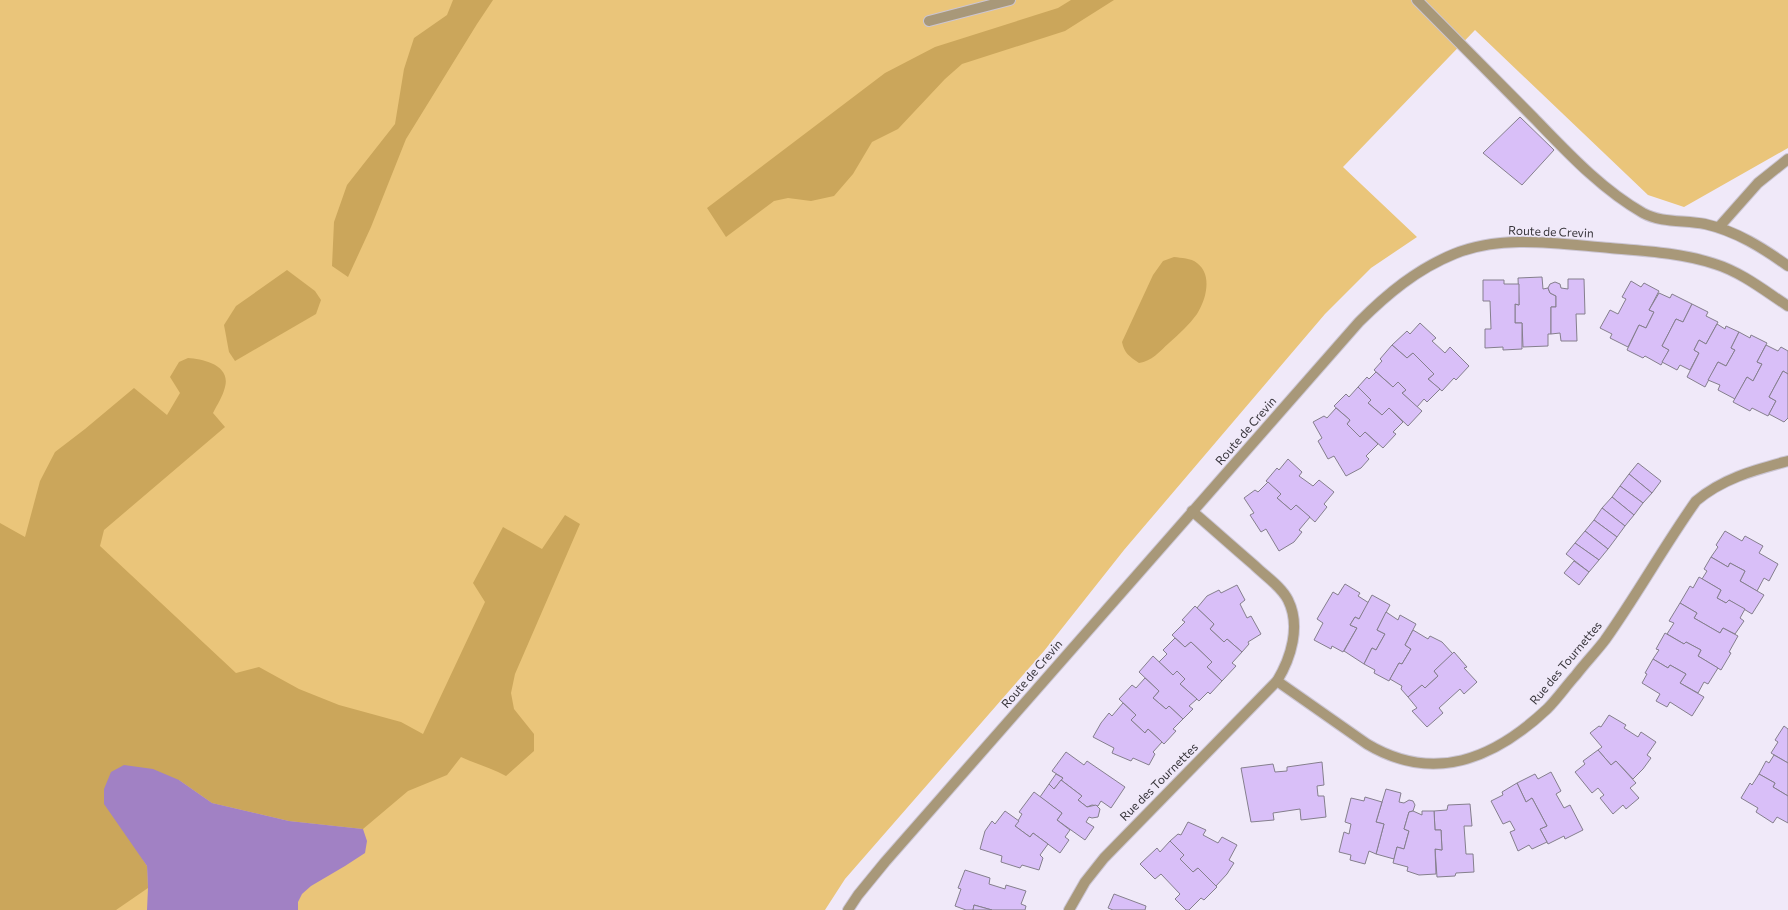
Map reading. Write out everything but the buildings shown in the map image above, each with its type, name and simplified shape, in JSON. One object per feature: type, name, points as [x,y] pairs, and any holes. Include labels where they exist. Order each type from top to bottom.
[{"type":"street","points":[[928,21],[1010,0]]},
{"type":"street","points":[[1417,0],[1583,168],[1633,207],[1645,214],[1659,218],[1719,227],[1764,249],[1788,266]]},
{"type":"street","points":[[1719,227],[1758,183],[1788,160]]},
{"type":"street","name":"Route de Crevin","points":[[848,910],[858,895],[885,862],[1192,511],[1376,305],[1416,274],[1454,254],[1482,246],[1526,242],[1623,249],[1681,256],[1717,264],[1788,306]]},
{"type":"street","name":"Rue des Tournettes","points":[[1277,681],[1380,752],[1420,764],[1460,762],[1478,756],[1500,746],[1548,708],[1604,641],[1696,501],[1728,480],[1748,472],[1788,461]]},
{"type":"street","name":"Rue des Tournettes","points":[[1069,910],[1085,882],[1104,858],[1277,681],[1288,662],[1293,639],[1293,618],[1288,599],[1275,585],[1192,511]]},
{"type":"shaded area","points":[[0,0],[1788,0],[1788,148],[1684,207],[1648,195],[1475,30],[1343,167],[1417,237],[1371,268],[1325,314],[1124,550],[1044,651],[845,879],[825,910],[0,910]]},
{"type":"shaded area","points":[[453,0],[493,0],[406,139],[371,227],[348,277],[332,266],[334,222],[347,185],[395,124],[404,69],[414,38],[447,15]]},
{"type":"shaded area","points":[[1071,0],[1114,0],[1065,31],[962,64],[945,79],[898,129],[872,142],[853,174],[834,196],[811,201],[788,198],[774,201],[726,237],[707,208],[885,73],[935,47],[1058,8]]},
{"type":"shaded area","points":[[1174,257],[1192,260],[1202,268],[1206,281],[1203,302],[1197,314],[1180,333],[1155,356],[1139,363],[1128,354],[1124,349],[1122,342],[1153,275],[1163,261]]},
{"type":"shaded area","points":[[287,270],[315,291],[321,300],[316,314],[235,361],[229,352],[224,325],[236,306]]},
{"type":"shaded area","points":[[188,358],[208,362],[220,368],[224,373],[226,379],[225,387],[213,413],[225,427],[104,530],[100,546],[236,673],[259,667],[299,689],[339,705],[401,722],[423,734],[485,602],[473,583],[503,527],[542,549],[565,515],[580,524],[515,674],[511,693],[514,709],[534,734],[534,751],[506,776],[461,757],[447,775],[408,791],[363,829],[289,821],[212,803],[179,780],[130,839],[147,866],[148,888],[116,910],[0,910],[0,523],[25,537],[40,481],[55,452],[134,388],[167,415],[180,393],[170,377],[179,362]]},
{"type":"shaded area","points":[[124,765],[153,769],[179,780],[212,803],[289,821],[363,829],[367,841],[365,853],[311,886],[302,894],[298,902],[298,910],[147,910],[147,866],[104,804],[104,789],[111,772]]}]
